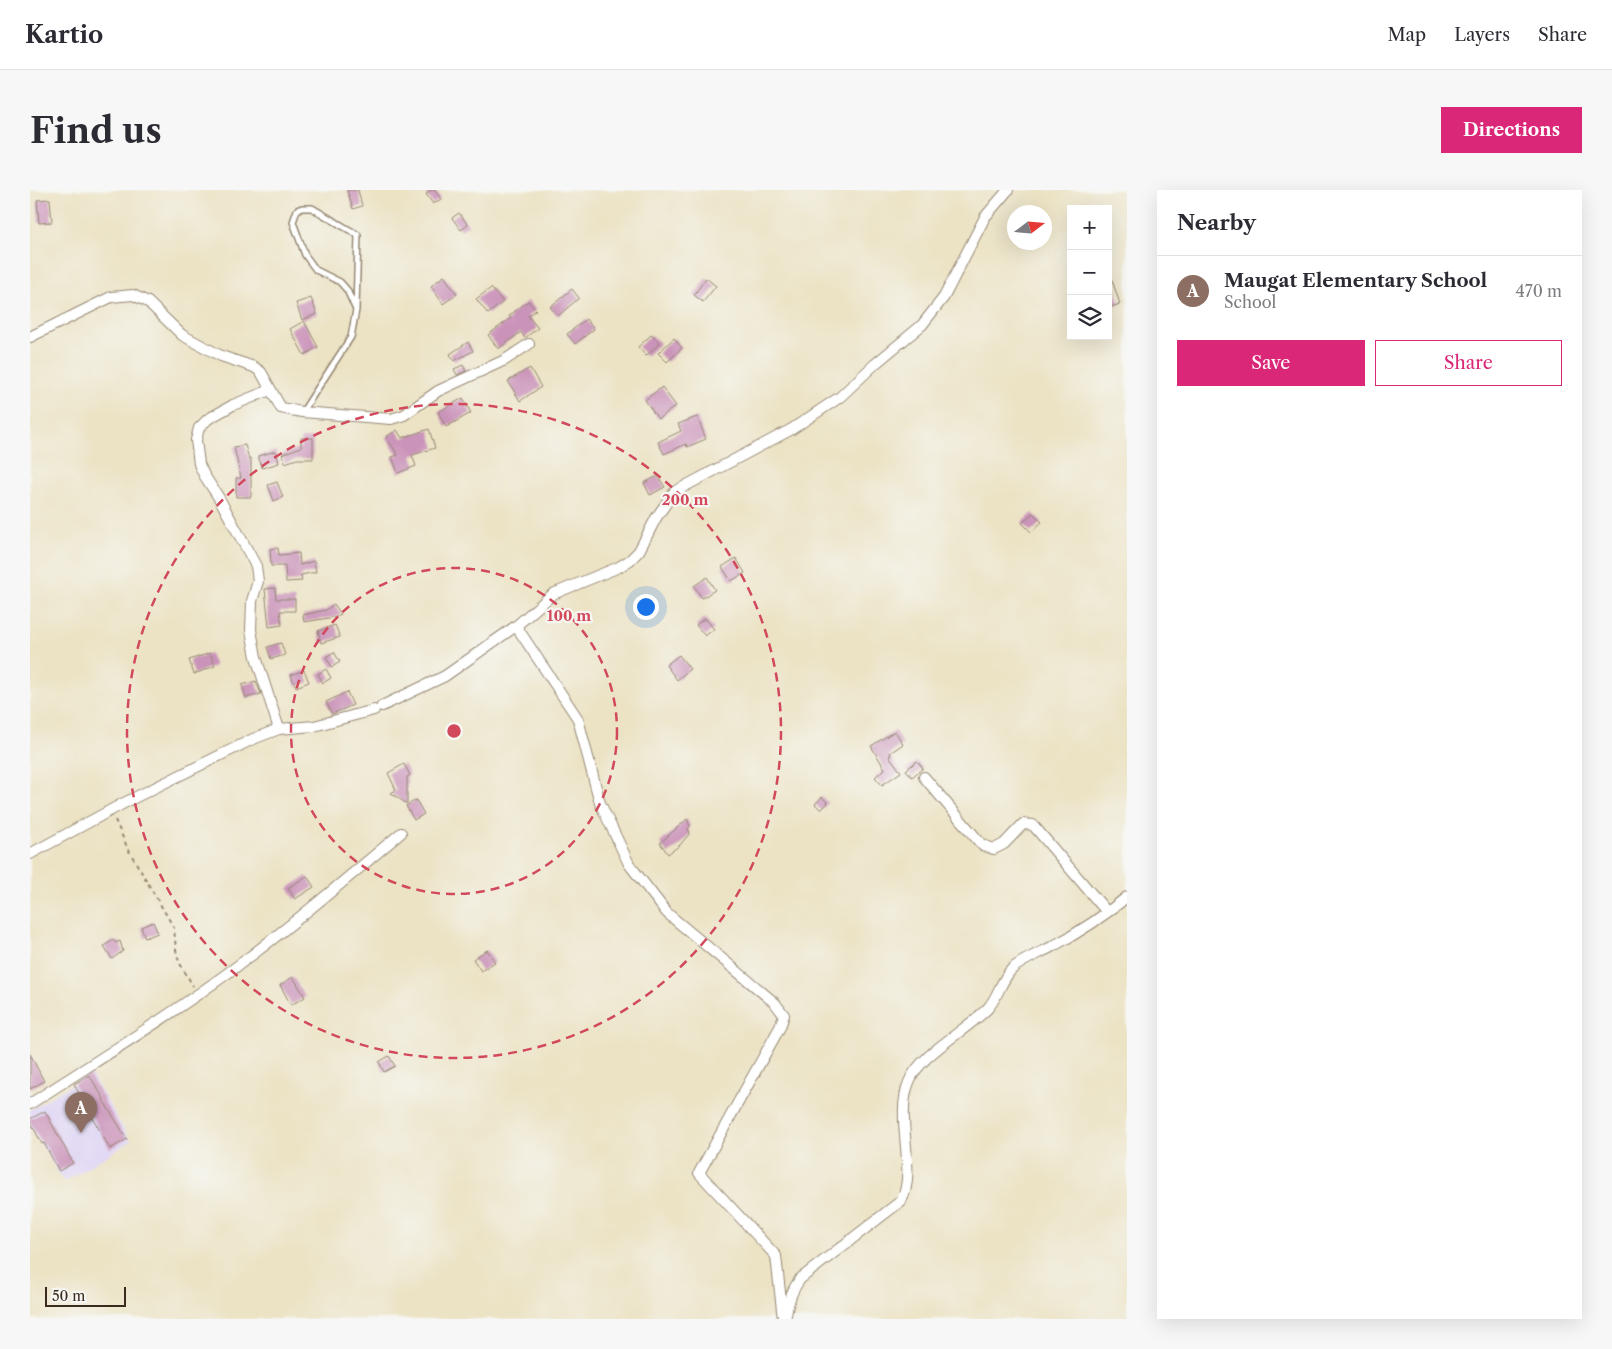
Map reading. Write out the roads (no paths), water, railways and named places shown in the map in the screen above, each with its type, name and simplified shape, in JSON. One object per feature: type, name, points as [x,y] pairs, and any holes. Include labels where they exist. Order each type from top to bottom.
[{"type":"street","points":[[30,854],[104,814],[253,739],[279,729],[314,726],[378,708],[445,676],[516,626],[553,594],[619,567],[630,560],[639,551],[656,518],[674,492],[739,459],[840,397],[874,364],[922,325],[944,297],[985,217],[1008,190]]},
{"type":"street","points":[[30,337],[111,297],[133,295],[148,302],[182,335],[221,356],[254,367],[261,372],[281,408],[302,412],[370,418],[398,418],[438,391],[505,360],[530,344]]},
{"type":"street","points":[[270,390],[233,405],[208,419],[199,428],[196,440],[199,464],[204,475],[219,498],[256,566],[258,581],[252,601],[251,630],[256,657],[279,729]]},
{"type":"street","points":[[516,626],[578,719],[600,803],[629,864],[667,913],[775,1003],[784,1015],[780,1027],[699,1173],[776,1256],[785,1319]]},
{"type":"street","points":[[924,777],[982,845],[994,849],[1004,844],[1024,824],[1033,824],[1107,912]]},
{"type":"street","points":[[30,1104],[234,968],[290,926],[401,833]]},
{"type":"street","points":[[785,1319],[792,1290],[800,1279],[901,1201],[906,1192],[903,1115],[908,1082],[916,1068],[990,1007],[1011,970],[1056,945],[1127,897]]},
{"type":"lane","points":[[302,412],[351,337],[356,310],[358,235],[312,208],[298,210],[293,222],[305,255],[316,270],[340,282],[347,290],[356,310]]},
{"type":"place","name":"Maugat Elementary School","points":[[81,1133]]}]
